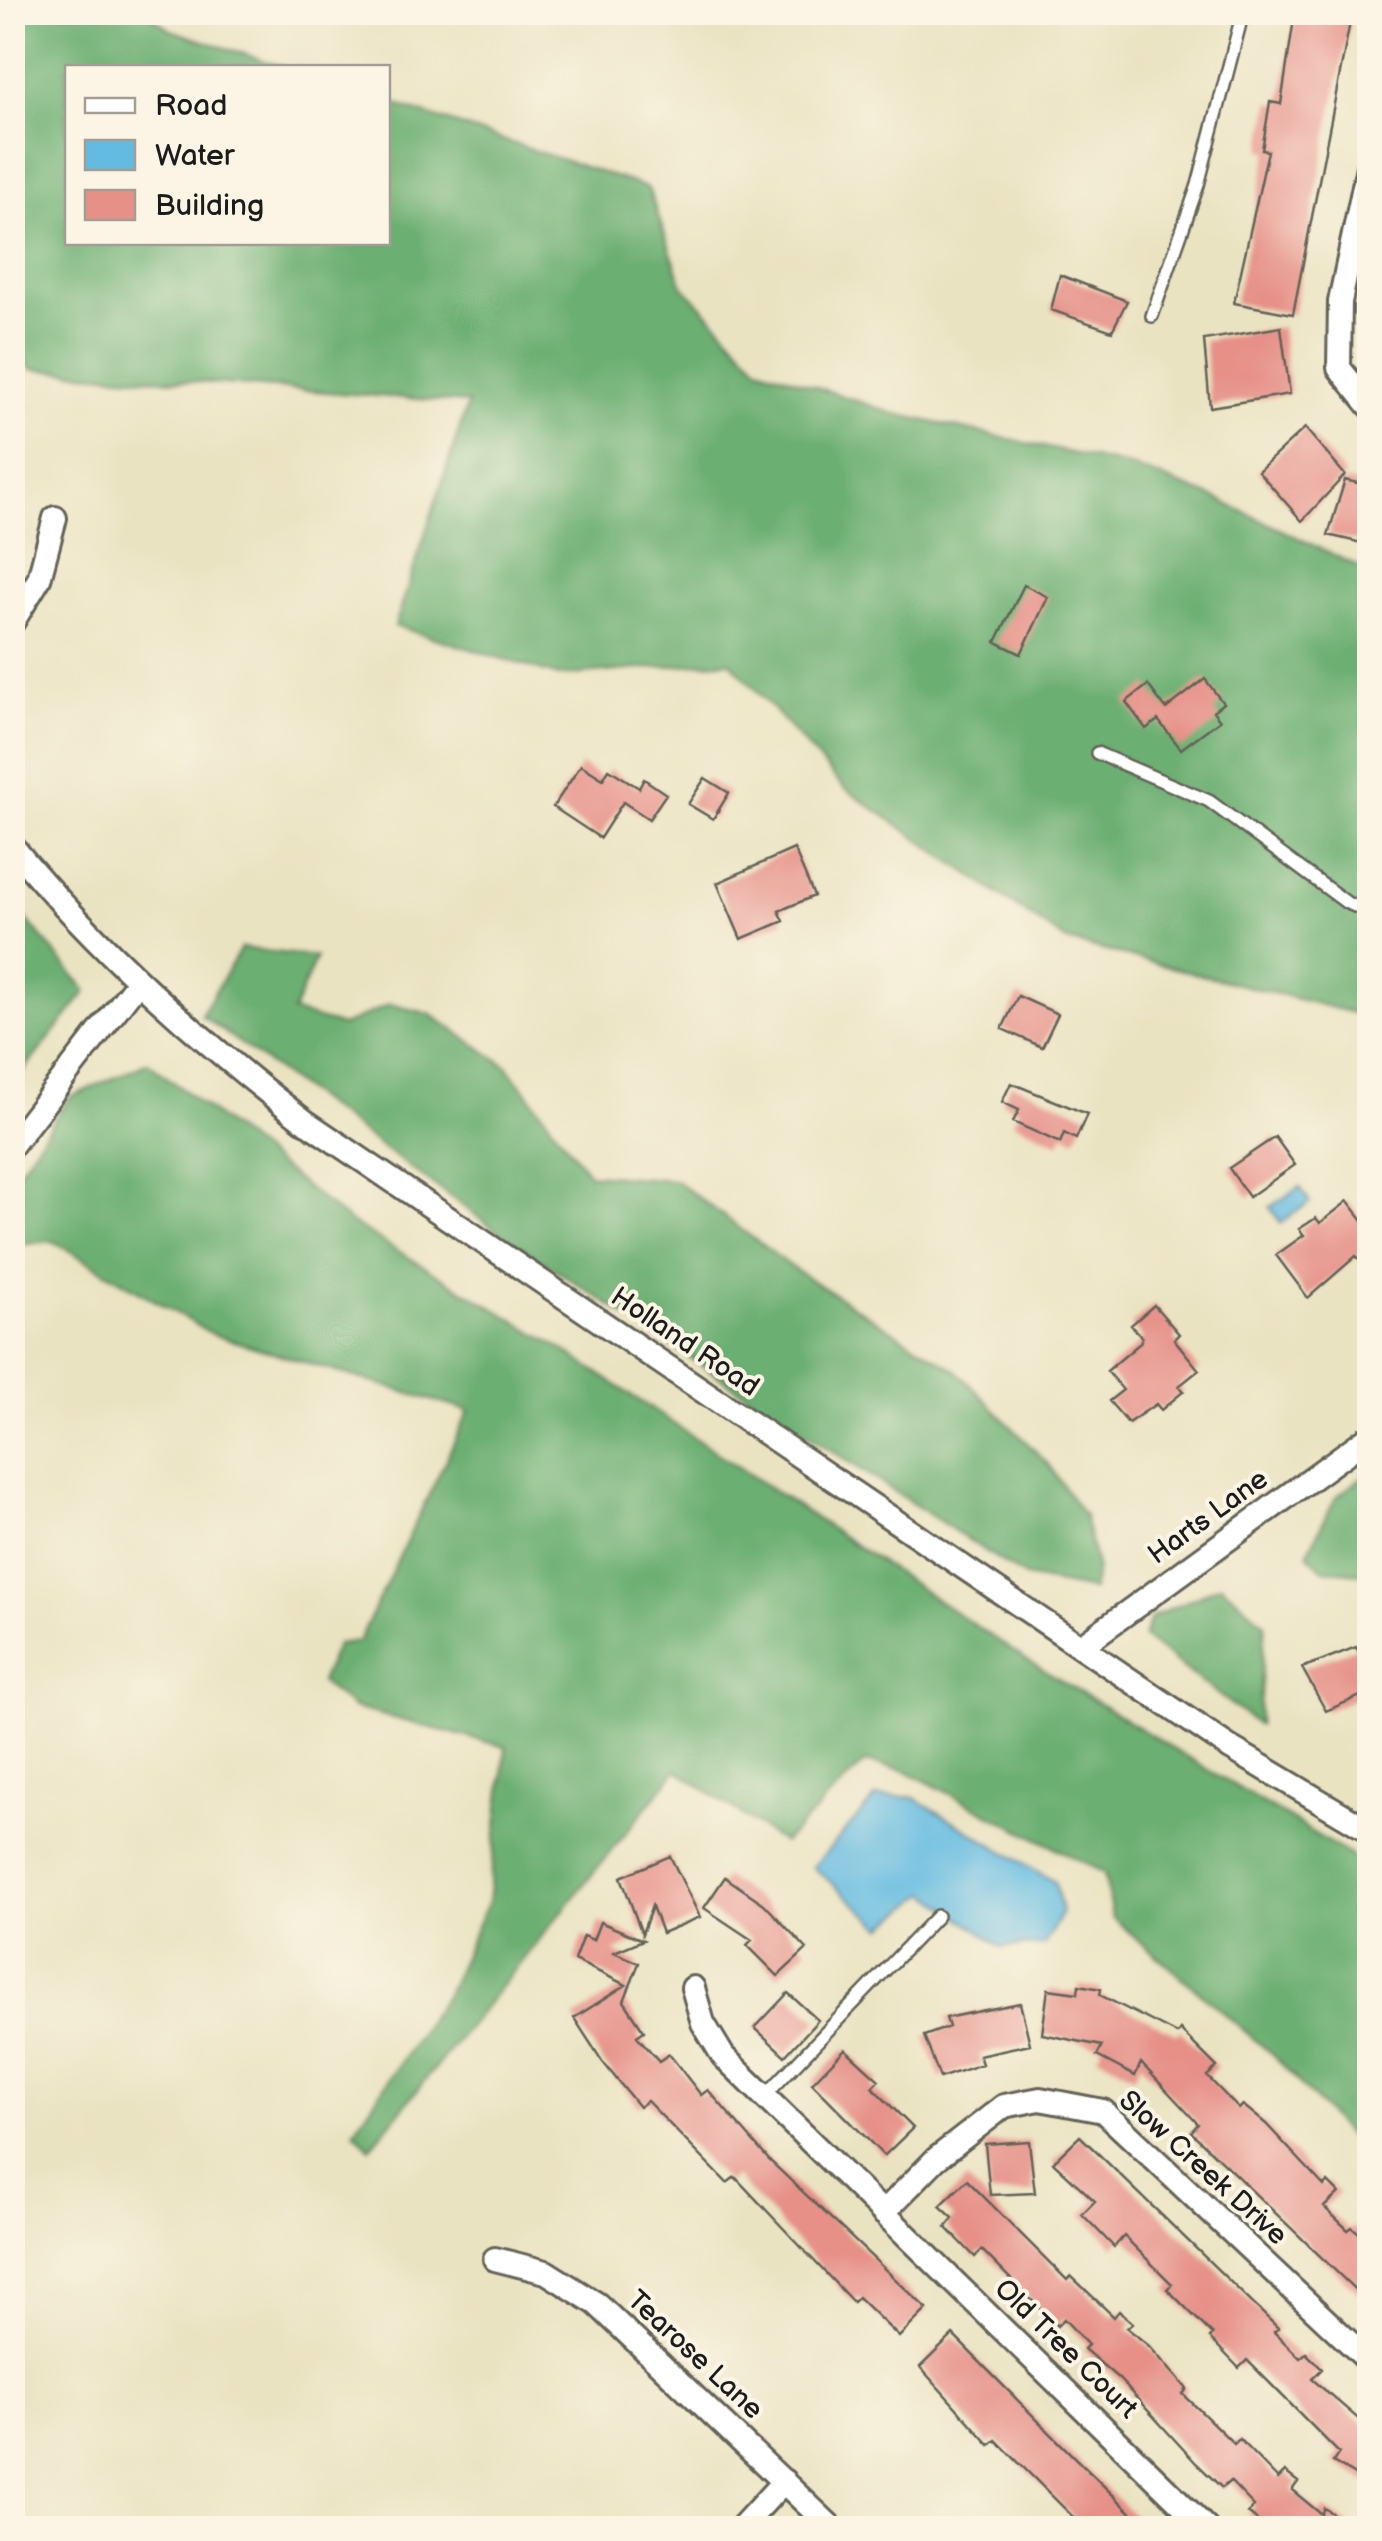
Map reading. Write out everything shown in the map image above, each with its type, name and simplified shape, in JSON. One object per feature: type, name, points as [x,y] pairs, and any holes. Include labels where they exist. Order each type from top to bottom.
[{"type":"street","points":[[1369,165],[1340,302],[1339,368],[1370,406]]},
{"type":"street","points":[[12,623],[39,579],[55,518]]},
{"type":"street","name":"Holland Road","points":[[12,846],[137,983],[304,1120],[1229,1747],[1370,1831]]},
{"type":"street","points":[[12,1146],[137,983]]},
{"type":"street","name":"Harts Lane","points":[[1081,1646],[1370,1436]]},
{"type":"street","name":"Old Tree Court","points":[[692,1988],[703,2023],[723,2056],[1206,2528]]},
{"type":"street","name":"Slow Creek Drive","points":[[883,2213],[936,2158],[1004,2106],[1040,2099],[1103,2111],[1370,2362]]},
{"type":"street","name":"Tearose Lane","points":[[494,2260],[546,2272],[596,2304],[832,2528]]},
{"type":"street","points":[[741,2528],[784,2481]]},
{"type":"lane","points":[[1152,316],[1198,186],[1243,12]]},
{"type":"lane","points":[[1098,753],[1209,801],[1347,903],[1370,912]]},
{"type":"lane","points":[[765,2096],[937,1916]]},
{"type":"green space","points":[[12,13],[148,13],[171,30],[278,65],[65,65],[65,245],[390,245],[390,103],[648,188],[683,286],[759,367],[892,413],[1133,467],[1215,498],[1369,572],[1369,1017],[1067,941],[844,788],[730,661],[559,676],[395,626],[468,403],[32,369],[13,353]]},
{"type":"green space","points":[[13,903],[87,991],[12,1084]]},
{"type":"green space","points":[[241,948],[316,957],[293,1012],[342,1026],[390,1004],[430,1014],[507,1066],[589,1174],[675,1180],[797,1271],[956,1370],[1048,1464],[1084,1516],[1097,1570],[1092,1590],[1025,1577],[504,1236],[201,1015]]},
{"type":"green space","points":[[148,1062],[351,1223],[562,1349],[1025,1659],[1369,1867],[1369,2158],[1274,2056],[1112,1917],[1104,1873],[904,1770],[865,1762],[783,1843],[677,1770],[370,2148],[354,2131],[446,1994],[488,1902],[506,1747],[354,1708],[320,1682],[337,1644],[359,1641],[469,1411],[214,1335],[53,1241],[13,1244],[13,1179],[69,1098]]},
{"type":"green space","points":[[1369,1472],[1369,1574],[1322,1569],[1307,1554],[1336,1497]]},
{"type":"green space","points":[[1221,1585],[1265,1623],[1258,1725],[1143,1637],[1151,1618]]},
{"type":"water","points":[[1300,1187],[1310,1202],[1281,1223],[1270,1207]]},
{"type":"water","points":[[876,1797],[913,1797],[1055,1882],[1062,1912],[1044,1945],[1002,1947],[927,1893],[883,1927],[813,1867]]},
{"type":"building","points":[[1295,12],[1352,12],[1293,314],[1234,303],[1268,151],[1262,150],[1270,102],[1281,104]]},
{"type":"building","points":[[1060,275],[1127,301],[1112,331],[1051,310]]},
{"type":"building","points":[[1281,327],[1290,394],[1210,407],[1204,340]]},
{"type":"building","points":[[1305,428],[1345,475],[1302,521],[1258,471]]},
{"type":"building","points":[[1345,480],[1370,486],[1370,545],[1328,535]]},
{"type":"building","points":[[1024,585],[1048,597],[1021,654],[996,642]]},
{"type":"building","points":[[1205,679],[1223,703],[1213,711],[1220,720],[1181,749],[1158,720],[1146,729],[1126,702],[1148,685],[1166,709]]},
{"type":"building","points":[[581,765],[603,779],[609,769],[639,788],[644,779],[666,794],[649,819],[623,802],[600,838],[553,807]]},
{"type":"building","points":[[705,778],[729,793],[713,819],[688,804]]},
{"type":"building","points":[[794,849],[814,896],[779,911],[784,921],[741,939],[717,883]]},
{"type":"building","points":[[1018,996],[1058,1014],[1042,1047],[1002,1029]]},
{"type":"building","points":[[1011,1083],[1087,1114],[1076,1139],[1064,1133],[1060,1143],[1013,1122],[1019,1110],[1002,1102]]},
{"type":"building","points":[[1275,1137],[1295,1165],[1249,1197],[1229,1168]]},
{"type":"building","points":[[1348,1201],[1370,1229],[1370,1252],[1359,1259],[1356,1256],[1308,1298],[1276,1255],[1304,1235],[1299,1229],[1316,1218],[1320,1223]]},
{"type":"building","points":[[1154,1305],[1179,1334],[1174,1339],[1199,1370],[1179,1386],[1184,1391],[1161,1410],[1156,1404],[1128,1423],[1109,1401],[1123,1390],[1107,1371],[1140,1343],[1142,1337],[1131,1325]]},
{"type":"building","points":[[1356,1647],[1370,1674],[1370,1692],[1326,1711],[1302,1668]]},
{"type":"building","points":[[670,1856],[700,1917],[662,1933],[652,1906],[642,1934],[621,1877]]},
{"type":"building","points":[[725,1877],[764,1904],[807,1949],[778,1976],[747,1945],[752,1940],[704,1908]]},
{"type":"building","points":[[600,1922],[643,1940],[614,1952],[639,1963],[624,2001],[644,2031],[637,2036],[659,2061],[669,2054],[701,2095],[708,2090],[769,2160],[927,2309],[899,2337],[858,2297],[853,2302],[735,2177],[727,2183],[647,2101],[639,2107],[602,2061],[574,2018],[626,1985],[574,1960],[583,1936],[593,1940]]},
{"type":"building","points":[[1079,1985],[1101,1989],[1100,1995],[1177,2034],[1180,2030],[1217,2067],[1207,2076],[1239,2109],[1243,2105],[1266,2124],[1324,2186],[1328,2182],[1339,2193],[1324,2207],[1348,2230],[1352,2227],[1370,2242],[1370,2304],[1191,2132],[1198,2124],[1141,2063],[1135,2076],[1097,2056],[1102,2046],[1042,2034],[1048,1989],[1078,1993]]},
{"type":"building","points":[[788,1993],[818,2020],[785,2056],[755,2028]]},
{"type":"building","points":[[1020,2003],[1030,2044],[979,2055],[982,2064],[940,2078],[924,2036],[949,2027],[946,2018]]},
{"type":"building","points":[[845,2049],[879,2080],[872,2087],[913,2128],[884,2156],[812,2083]]},
{"type":"building","points":[[1080,2136],[1278,2328],[1274,2332],[1300,2358],[1306,2353],[1322,2369],[1312,2379],[1370,2429],[1370,2484],[1333,2462],[1339,2453],[1247,2360],[1239,2368],[1210,2338],[1213,2335],[1167,2289],[1172,2284],[1124,2236],[1114,2247],[1082,2214],[1095,2201],[1053,2162]]},
{"type":"building","points":[[1029,2141],[1035,2193],[990,2195],[985,2144]]},
{"type":"building","points":[[967,2180],[1067,2280],[1071,2276],[1114,2317],[1119,2311],[1133,2323],[1127,2328],[1149,2346],[1187,2389],[1183,2394],[1234,2444],[1239,2439],[1278,2479],[1285,2472],[1298,2482],[1292,2490],[1321,2514],[1324,2508],[1354,2528],[1266,2528],[1248,2513],[1254,2506],[1230,2481],[1222,2488],[1196,2463],[1119,2379],[1084,2349],[1088,2345],[1064,2319],[1057,2326],[982,2250],[975,2257],[946,2227],[953,2218],[940,2206]]},
{"type":"building","points":[[953,2335],[1147,2528],[1084,2528],[996,2440],[990,2445],[920,2367]]}]
